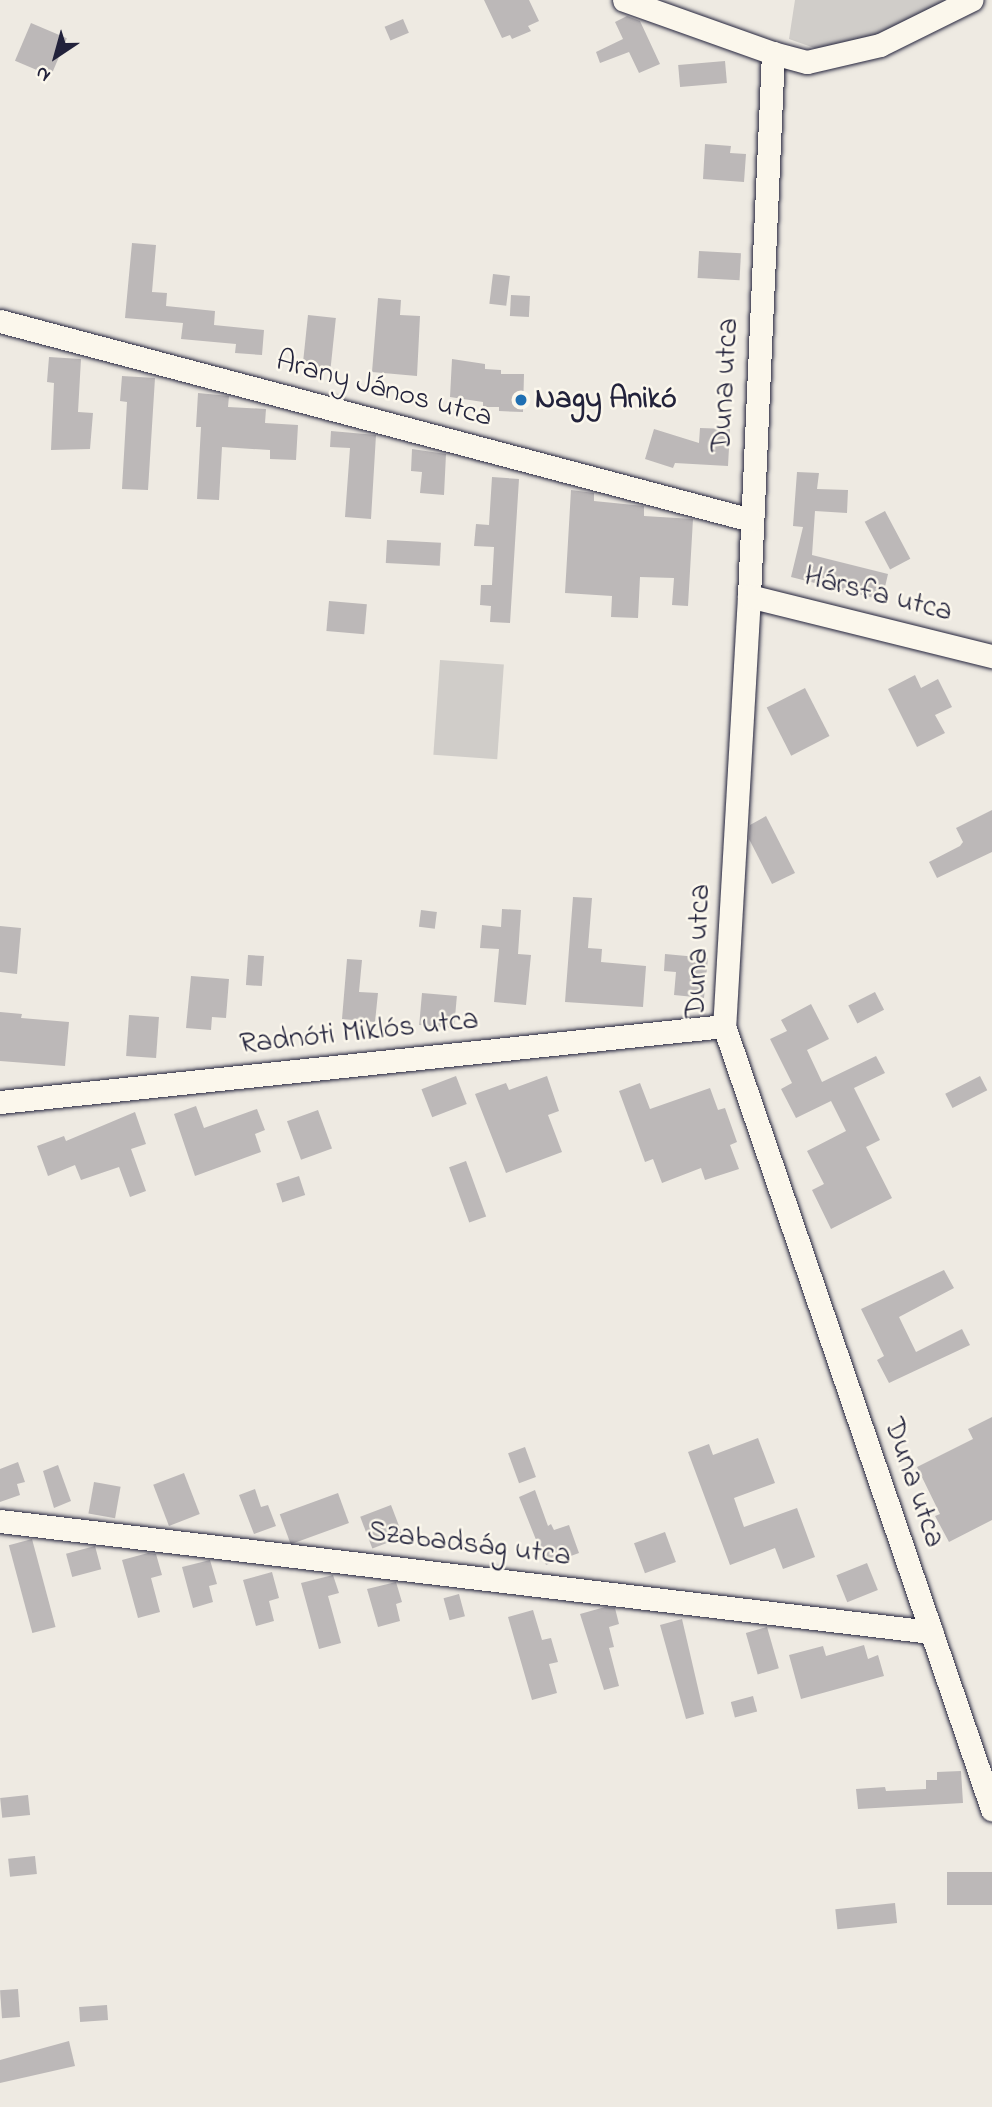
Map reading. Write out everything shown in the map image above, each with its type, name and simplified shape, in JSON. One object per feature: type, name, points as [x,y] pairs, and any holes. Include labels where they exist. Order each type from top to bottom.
[{"type":"street","points":[[624,0],[773,53],[807,62],[835,58],[880,45],[971,0]]},
{"type":"street","name":"Duna utca","points":[[773,53],[749,596],[724,1026],[992,1809]]},
{"type":"street","name":"Arany János utca","points":[[0,321],[751,520]]},
{"type":"street","name":"Hársfa utca","points":[[749,596],[992,656]]},
{"type":"street","name":"Radnóti Miklós utca","points":[[0,1102],[724,1026]]},
{"type":"street","name":"Szabadság utca","points":[[0,1521],[931,1632]]},
{"type":"shaded area","points":[[795,0],[951,0],[873,39],[820,50],[789,39]]},
{"type":"shaded area","points":[[440,660],[504,664],[497,759],[433,755]]},
{"type":"building","points":[[484,0],[529,0],[539,21],[528,26],[531,31],[512,39],[510,35],[502,38]]},
{"type":"building","points":[[627,16],[640,21],[660,64],[639,73],[629,52],[600,63],[596,52],[623,39],[615,22]]},
{"type":"building","points":[[403,19],[409,33],[390,41],[385,27]]},
{"type":"building","points":[[31,23],[67,38],[51,76],[15,61]]},
{"type":"building","points":[[725,61],[727,83],[680,87],[678,65]]},
{"type":"building","points":[[705,144],[731,146],[730,153],[746,154],[744,182],[703,179]]},
{"type":"building","points":[[132,243],[156,245],[152,292],[167,293],[166,306],[215,311],[214,325],[264,330],[262,355],[235,353],[236,344],[181,339],[183,323],[125,318]]},
{"type":"building","points":[[699,251],[741,253],[740,280],[698,278]]},
{"type":"building","points":[[493,274],[510,276],[506,306],[489,304]]},
{"type":"building","points":[[511,295],[530,296],[529,317],[510,316]]},
{"type":"building","points":[[378,298],[401,300],[400,315],[420,316],[417,376],[372,372]]},
{"type":"building","points":[[308,315],[336,318],[330,370],[303,367]]},
{"type":"building","points":[[49,357],[81,359],[78,412],[93,413],[90,449],[51,450],[54,383],[47,382]]},
{"type":"building","points":[[452,359],[485,364],[485,369],[501,370],[501,374],[524,374],[523,412],[499,411],[499,407],[483,407],[483,402],[450,397]]},
{"type":"building","points":[[122,376],[155,378],[148,490],[122,489],[127,402],[120,401]]},
{"type":"building","points":[[198,393],[229,396],[228,407],[266,409],[265,423],[298,425],[296,460],[270,459],[270,450],[222,447],[219,500],[197,499],[201,427],[196,427]]},
{"type":"building","points":[[700,428],[730,429],[728,466],[675,463],[673,468],[645,459],[654,429],[699,443]]},
{"type":"building","points":[[331,431],[376,435],[371,519],[345,517],[350,448],[330,447]]},
{"type":"building","points":[[412,449],[446,454],[444,495],[420,493],[422,472],[411,471]]},
{"type":"building","points":[[797,472],[819,473],[817,489],[848,490],[847,513],[815,511],[812,555],[888,574],[882,600],[791,577],[803,527],[793,526]]},
{"type":"building","points":[[492,477],[519,479],[510,623],[490,622],[491,606],[480,605],[481,585],[492,585],[494,547],[474,546],[476,524],[489,525]]},
{"type":"building","points":[[571,490],[594,493],[594,501],[644,506],[644,516],[693,519],[688,606],[672,605],[674,578],[640,577],[638,618],[611,617],[612,596],[565,593]]},
{"type":"building","points":[[885,511],[910,559],[890,569],[865,522]]},
{"type":"building","points":[[387,540],[441,543],[440,566],[386,563]]},
{"type":"building","points":[[329,601],[367,604],[364,634],[326,631]]},
{"type":"building","points":[[915,675],[921,688],[938,679],[952,707],[935,715],[945,733],[917,747],[888,689]]},
{"type":"building","points":[[805,688],[830,736],[791,756],[767,708]]},
{"type":"building","points":[[992,810],[992,852],[937,878],[929,862],[960,846],[963,842],[956,828]]},
{"type":"building","points":[[766,816],[795,873],[772,884],[749,839],[750,825]]},
{"type":"building","points":[[573,897],[592,898],[588,948],[602,949],[601,962],[646,966],[643,1007],[565,1002]]},
{"type":"building","points":[[502,909],[521,910],[518,954],[531,955],[526,1005],[494,1002],[499,949],[480,948],[482,925],[501,927]]},
{"type":"building","points":[[421,910],[437,912],[435,929],[419,927]]},
{"type":"building","points":[[0,926],[21,928],[17,974],[0,972]]},
{"type":"building","points":[[665,954],[708,958],[704,998],[674,995],[676,972],[664,971]]},
{"type":"building","points":[[248,955],[264,956],[262,986],[246,985]]},
{"type":"building","points":[[347,959],[362,960],[359,992],[378,993],[375,1022],[342,1019]]},
{"type":"building","points":[[191,976],[229,979],[226,1018],[212,1017],[211,1030],[186,1028]]},
{"type":"building","points":[[875,992],[884,1010],[857,1023],[848,1006]]},
{"type":"building","points":[[422,993],[457,996],[454,1028],[419,1025]]},
{"type":"building","points":[[811,1004],[829,1039],[807,1050],[822,1082],[876,1056],[885,1073],[854,1088],[880,1140],[866,1147],[892,1198],[831,1229],[812,1190],[824,1184],[807,1151],[846,1131],[831,1101],[796,1118],[781,1089],[792,1083],[770,1039],[787,1031],[781,1020]]},
{"type":"building","points":[[0,1012],[22,1014],[21,1018],[69,1022],[65,1066],[0,1061]]},
{"type":"building","points":[[129,1015],[159,1017],[156,1058],[126,1056]]},
{"type":"building","points":[[456,1076],[467,1104],[432,1117],[421,1089]]},
{"type":"building","points":[[547,1076],[559,1111],[548,1115],[562,1152],[506,1173],[475,1094],[506,1083],[509,1090]]},
{"type":"building","points":[[980,1076],[987,1090],[953,1108],[945,1094]]},
{"type":"building","points":[[640,1083],[650,1109],[710,1088],[718,1110],[725,1108],[737,1142],[730,1145],[739,1169],[705,1180],[701,1168],[662,1183],[653,1159],[645,1162],[619,1091]]},
{"type":"building","points":[[196,1106],[204,1128],[257,1109],[265,1130],[255,1134],[261,1152],[195,1176],[174,1114]]},
{"type":"building","points":[[318,1110],[332,1149],[301,1160],[287,1121]]},
{"type":"building","points":[[135,1112],[146,1144],[131,1149],[146,1191],[130,1197],[119,1167],[81,1180],[75,1165],[48,1176],[37,1146],[64,1136],[66,1141]]},
{"type":"building","points":[[466,1161],[486,1216],[469,1223],[449,1167]]},
{"type":"building","points":[[299,1176],[305,1195],[282,1202],[276,1183]]},
{"type":"building","points":[[944,1270],[954,1288],[899,1317],[916,1352],[962,1329],[970,1345],[889,1383],[877,1360],[884,1356],[861,1309]]},
{"type":"building","points":[[992,1417],[992,1520],[949,1542],[935,1516],[940,1514],[917,1467],[973,1439],[968,1429]]},
{"type":"building","points":[[758,1438],[775,1483],[734,1498],[744,1527],[797,1508],[815,1557],[783,1569],[775,1548],[730,1565],[688,1452],[709,1444],[713,1455]]},
{"type":"building","points":[[525,1447],[536,1477],[519,1483],[508,1453]]},
{"type":"building","points":[[18,1462],[25,1482],[17,1484],[20,1495],[0,1502],[0,1469]]},
{"type":"building","points":[[58,1465],[71,1501],[54,1508],[43,1471]]},
{"type":"building","points":[[184,1473],[200,1514],[169,1526],[153,1485]]},
{"type":"building","points":[[94,1482],[121,1487],[115,1518],[88,1514]]},
{"type":"building","points":[[255,1489],[261,1507],[268,1505],[276,1526],[254,1534],[239,1495]]},
{"type":"building","points":[[535,1490],[548,1526],[551,1524],[554,1530],[569,1525],[579,1553],[546,1565],[519,1497]]},
{"type":"building","points":[[338,1493],[349,1523],[291,1544],[280,1514]]},
{"type":"building","points":[[391,1505],[403,1537],[372,1549],[360,1517]]},
{"type":"building","points":[[665,1532],[676,1562],[645,1573],[634,1543]]},
{"type":"building","points":[[32,1539],[56,1627],[32,1633],[9,1545]]},
{"type":"building","points":[[95,1546],[101,1569],[72,1577],[66,1554]]},
{"type":"building","points":[[148,1553],[156,1554],[162,1575],[151,1578],[160,1612],[138,1618],[122,1560]]},
{"type":"building","points":[[210,1560],[217,1584],[209,1586],[213,1602],[193,1608],[182,1567]]},
{"type":"building","points":[[867,1563],[878,1590],[847,1602],[836,1575]]},
{"type":"building","points":[[272,1572],[279,1598],[269,1601],[274,1621],[256,1626],[243,1580]]},
{"type":"building","points":[[333,1575],[339,1593],[328,1596],[341,1643],[319,1649],[301,1583]]},
{"type":"building","points":[[396,1582],[402,1602],[396,1604],[400,1621],[378,1627],[367,1589]]},
{"type":"building","points":[[459,1594],[465,1616],[449,1620],[444,1598]]},
{"type":"building","points":[[605,1607],[615,1608],[619,1624],[609,1627],[614,1647],[609,1648],[619,1686],[604,1690],[580,1614]]},
{"type":"building","points":[[533,1610],[542,1640],[551,1638],[558,1662],[549,1664],[557,1693],[532,1700],[508,1617]]},
{"type":"building","points":[[682,1619],[704,1714],[686,1719],[660,1625]]},
{"type":"building","points":[[767,1627],[779,1668],[758,1674],[746,1633]]},
{"type":"building","points":[[864,1645],[868,1659],[878,1655],[884,1676],[801,1699],[789,1655],[823,1646],[826,1656]]},
{"type":"building","points":[[753,1696],[757,1711],[735,1717],[731,1702]]},
{"type":"building","points":[[961,1771],[963,1803],[858,1809],[856,1789],[926,1789],[926,1780],[937,1780],[937,1772]]},
{"type":"building","points":[[28,1795],[30,1815],[2,1818],[0,1798]]},
{"type":"building","points":[[35,1856],[37,1874],[10,1877],[8,1859]]},
{"type":"building","points":[[947,1872],[992,1872],[992,1905],[947,1905]]},
{"type":"building","points":[[895,1903],[897,1923],[837,1929],[835,1909]]},
{"type":"building","points":[[18,1989],[20,2017],[2,2018],[0,1990]]},
{"type":"building","points":[[107,2005],[108,2020],[80,2022],[79,2007]]},
{"type":"building","points":[[69,2041],[75,2066],[0,2083],[0,2060]]},
{"type":"place","name":"Nagy Anikó","points":[[521,400]]}]
